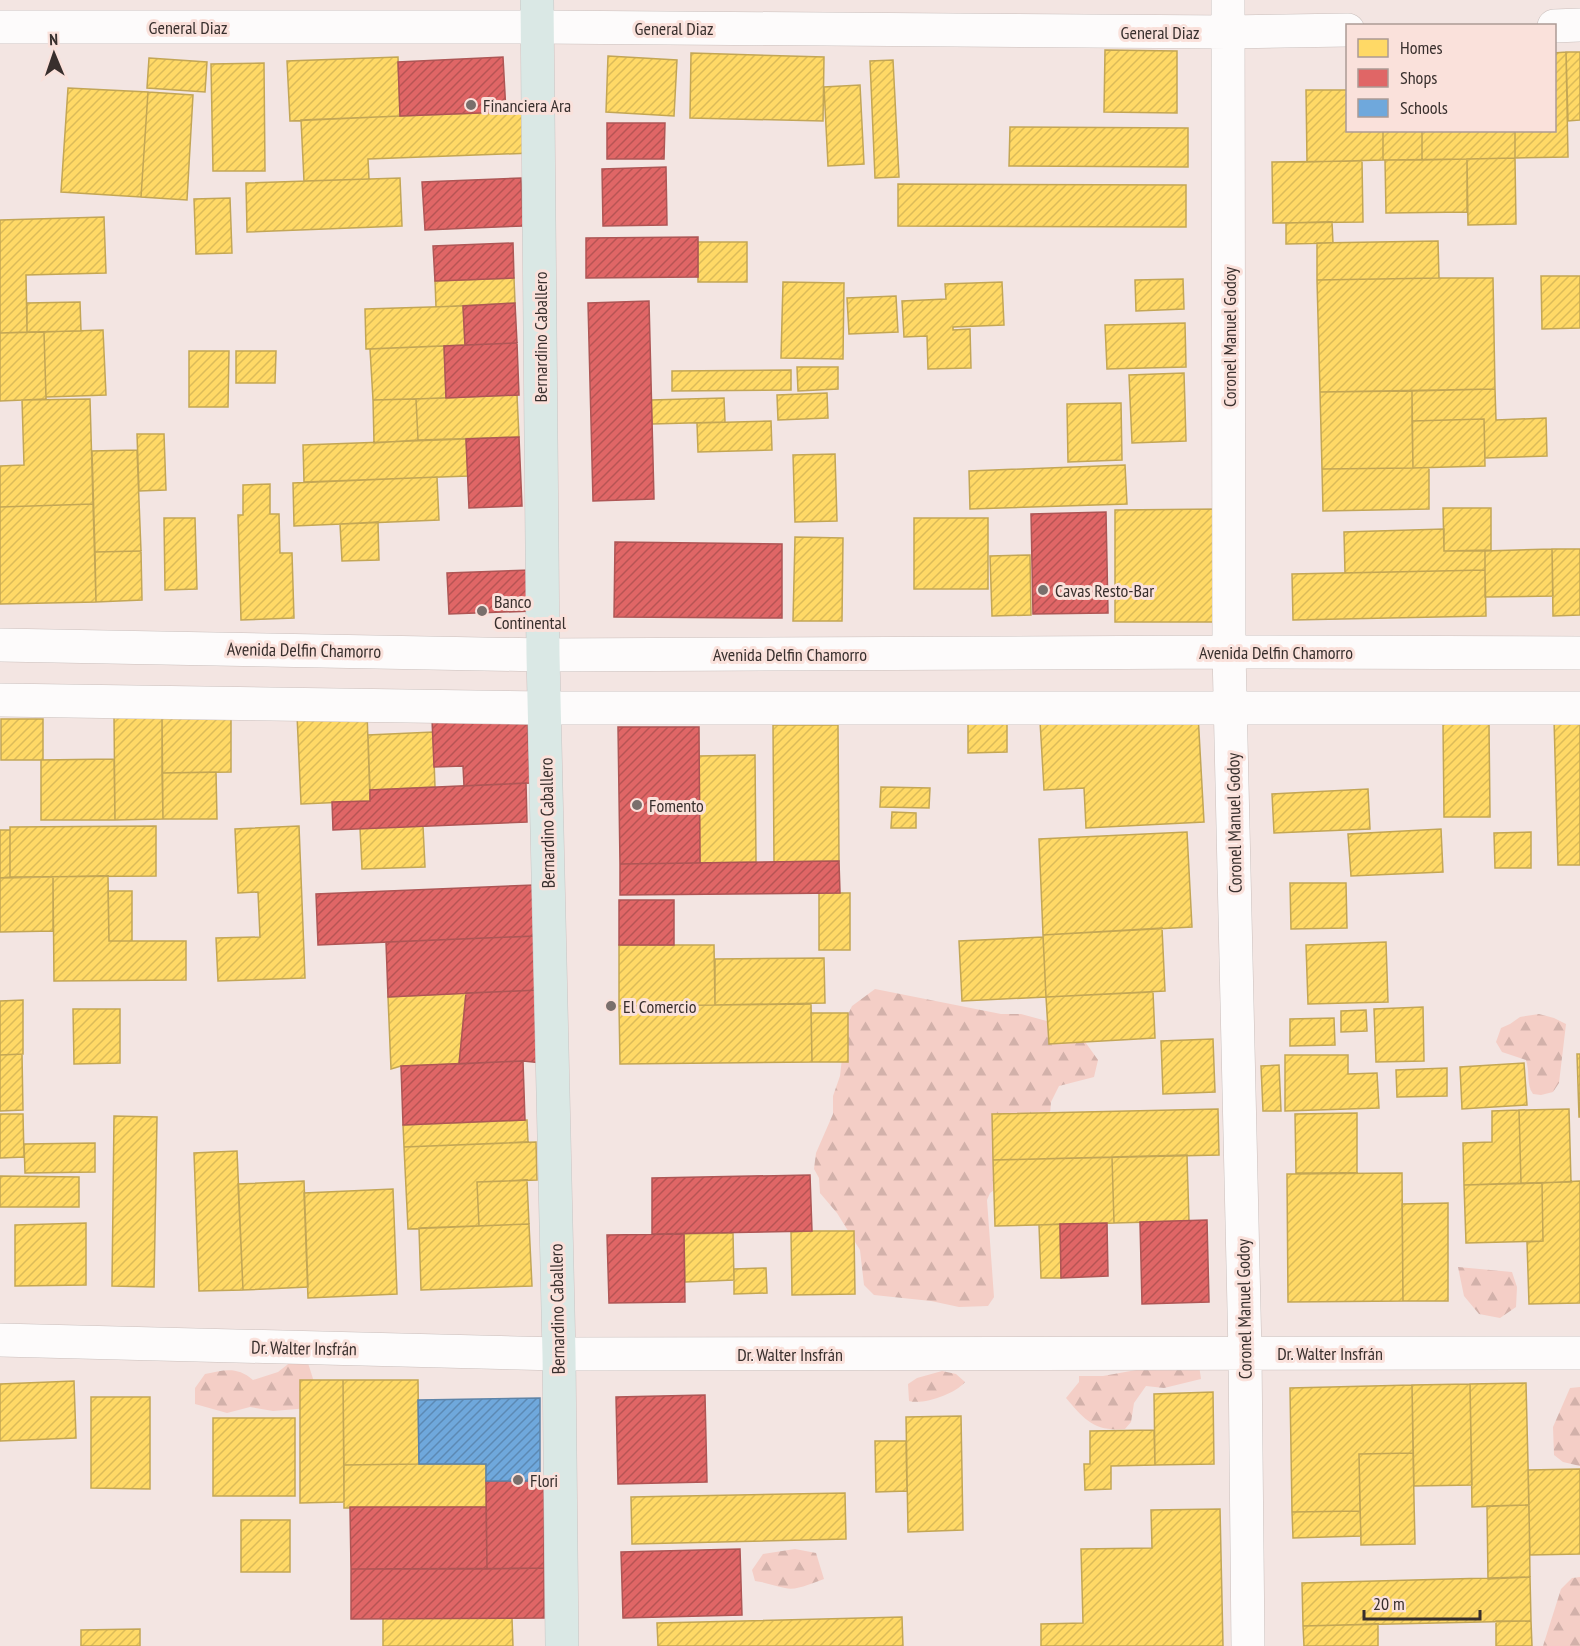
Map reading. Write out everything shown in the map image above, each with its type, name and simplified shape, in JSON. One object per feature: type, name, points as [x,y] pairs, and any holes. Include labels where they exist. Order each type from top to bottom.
[{"type":"highway","name":"Bernardino Caballero","points":[[538,14],[543,655],[562,1646]]},
{"type":"street","name":"Coronel Manuel Godoy","points":[[1228,0],[1229,652],[1245,1353],[1248,1646]]},
{"type":"street","name":"General Diaz","points":[[0,27],[538,14],[1228,32],[1346,30]]},
{"type":"street","points":[[1556,26],[1580,25]]},
{"type":"street","name":"Avenida Delfin Chamorro","points":[[0,645],[543,655],[1229,652],[1580,654]]},
{"type":"street","points":[[0,699],[544,708],[1580,708]]},
{"type":"street","name":"Dr. Walter Insfrán","points":[[0,1340],[558,1354],[1580,1353]]},
{"type":"green space","points":[[875,989],[1001,1014],[1021,1014],[1076,1029],[1098,1060],[1094,1077],[1059,1086],[1051,1102],[1047,1154],[990,1193],[987,1200],[994,1297],[988,1306],[959,1307],[931,1301],[874,1295],[864,1285],[860,1250],[837,1213],[820,1193],[819,1178],[814,1169],[816,1153],[833,1114],[833,1096],[840,1076],[844,1023],[852,1006]]},
{"type":"green space","points":[[1539,1014],[1566,1024],[1559,1083],[1553,1092],[1541,1095],[1533,1094],[1531,1090],[1526,1060],[1502,1052],[1496,1042],[1501,1028],[1520,1017]]},
{"type":"green space","points":[[1458,1267],[1512,1272],[1517,1287],[1516,1307],[1500,1318],[1479,1314],[1464,1296]]},
{"type":"green space","points":[[292,1361],[308,1363],[315,1385],[309,1408],[273,1411],[250,1407],[227,1413],[195,1404],[195,1388],[205,1374],[224,1370],[236,1371],[253,1380],[278,1372]]},
{"type":"green space","points":[[1175,1363],[1199,1365],[1201,1379],[1164,1388],[1146,1386],[1134,1403],[1131,1422],[1125,1429],[1097,1426],[1084,1418],[1066,1398],[1079,1382],[1079,1376],[1103,1376]]},
{"type":"green space","points":[[942,1371],[956,1374],[965,1382],[954,1391],[939,1398],[909,1401],[908,1384],[917,1378]]},
{"type":"green space","points":[[1580,1387],[1580,1466],[1563,1462],[1554,1455],[1553,1427],[1570,1388]]},
{"type":"green space","points":[[795,1549],[816,1553],[824,1579],[790,1589],[755,1581],[752,1570],[763,1554]]},
{"type":"green space","points":[[1580,1577],[1580,1646],[1543,1646],[1561,1589],[1572,1578]]},
{"type":"building: Homes","points":[[1105,50],[1177,51],[1177,113],[1104,112]]},
{"type":"building: Homes","points":[[1566,52],[1580,52],[1580,120],[1568,121]]},
{"type":"building: Homes","points":[[1566,52],[1568,157],[1515,158],[1515,132],[1556,132],[1556,53]]},
{"type":"building: Homes","points":[[691,53],[824,57],[823,121],[690,118]]},
{"type":"building: Homes","points":[[608,56],[677,60],[674,116],[606,112]]},
{"type":"building: Homes","points":[[398,57],[400,116],[290,121],[287,61]]},
{"type":"building: Homes","points":[[149,58],[207,62],[205,92],[147,88]]},
{"type":"building: Homes","points":[[893,60],[899,177],[875,178],[870,61]]},
{"type":"building: Homes","points":[[264,63],[265,171],[213,171],[211,64]]},
{"type":"building: Homes","points":[[860,85],[864,164],[828,166],[824,87]]},
{"type":"building: Homes","points":[[68,88],[148,92],[141,197],[61,192]]},
{"type":"building: Homes","points":[[1306,90],[1346,90],[1346,132],[1383,132],[1383,160],[1307,162]]},
{"type":"building: Homes","points":[[148,92],[193,95],[187,200],[141,197]]},
{"type":"building: Homes","points":[[530,111],[532,153],[368,159],[369,179],[304,181],[301,120]]},
{"type":"building: Homes","points":[[1010,127],[1188,128],[1188,167],[1009,166]]},
{"type":"building: Homes","points":[[1383,132],[1422,132],[1422,160],[1383,160]]},
{"type":"building: Homes","points":[[1422,132],[1515,132],[1515,158],[1422,160]]},
{"type":"building: Homes","points":[[1515,158],[1516,224],[1468,225],[1467,159]]},
{"type":"building: Homes","points":[[1467,159],[1467,212],[1386,213],[1385,160]]},
{"type":"building: Homes","points":[[1362,161],[1363,222],[1273,223],[1272,162]]},
{"type":"building: Homes","points":[[400,178],[402,226],[247,232],[246,183]]},
{"type":"building: Homes","points":[[898,184],[1186,185],[1186,227],[898,226]]},
{"type":"building: Homes","points":[[230,198],[232,253],[196,254],[194,199]]},
{"type":"building: Homes","points":[[104,217],[106,273],[26,275],[27,332],[0,333],[0,220]]},
{"type":"building: Homes","points":[[1332,222],[1333,243],[1286,244],[1286,223]]},
{"type":"building: Homes","points":[[1438,241],[1439,278],[1317,280],[1317,243]]},
{"type":"building: Homes","points":[[698,242],[747,242],[747,282],[698,282]]},
{"type":"building: Homes","points":[[1541,276],[1580,276],[1580,328],[1542,329]]},
{"type":"building: Homes","points":[[514,278],[515,303],[436,307],[435,281]]},
{"type":"building: Homes","points":[[1493,278],[1495,389],[1320,392],[1317,280]]},
{"type":"building: Homes","points":[[1183,279],[1184,309],[1136,311],[1135,280]]},
{"type":"building: Homes","points":[[783,282],[844,283],[843,359],[781,358]]},
{"type":"building: Homes","points":[[1002,282],[1004,325],[953,327],[953,330],[970,329],[971,368],[928,369],[927,336],[904,337],[902,301],[946,299],[945,284]]},
{"type":"building: Homes","points":[[896,296],[898,332],[849,334],[847,298]]},
{"type":"building: Homes","points":[[80,302],[81,331],[27,332],[27,303]]},
{"type":"building: Homes","points":[[463,306],[465,345],[366,349],[365,309]]},
{"type":"building: Homes","points":[[1185,323],[1186,367],[1107,369],[1105,325]]},
{"type":"building: Homes","points":[[103,330],[106,395],[46,397],[44,332]]},
{"type":"building: Homes","points":[[44,332],[46,399],[0,401],[0,333]]},
{"type":"building: Homes","points":[[444,346],[446,398],[373,400],[370,349]]},
{"type":"building: Homes","points":[[189,351],[229,351],[228,407],[189,407]]},
{"type":"building: Homes","points":[[236,351],[276,351],[275,383],[236,383]]},
{"type":"building: Homes","points":[[797,367],[838,367],[838,389],[798,391]]},
{"type":"building: Homes","points":[[791,370],[791,390],[672,391],[672,371]]},
{"type":"building: Homes","points":[[1184,373],[1186,441],[1132,443],[1129,375]]},
{"type":"building: Homes","points":[[1495,389],[1496,420],[1546,418],[1547,456],[1485,458],[1484,419],[1412,421],[1412,391]]},
{"type":"building: Homes","points":[[1412,391],[1413,468],[1322,469],[1320,392]]},
{"type":"building: Homes","points":[[827,393],[828,418],[778,420],[777,395]]},
{"type":"building: Homes","points":[[517,395],[519,437],[418,440],[416,399]]},
{"type":"building: Homes","points":[[724,398],[725,422],[652,424],[651,400]]},
{"type":"building: Homes","points":[[90,399],[93,504],[0,507],[0,466],[24,465],[22,400]]},
{"type":"building: Homes","points":[[416,399],[418,440],[374,443],[373,400]]},
{"type":"building: Homes","points":[[1121,403],[1122,460],[1068,462],[1067,404]]},
{"type":"building: Homes","points":[[1484,419],[1485,466],[1413,468],[1412,421]]},
{"type":"building: Homes","points":[[771,421],[772,450],[698,452],[697,423]]},
{"type":"building: Homes","points":[[137,434],[164,434],[166,490],[139,491]]},
{"type":"building: Homes","points":[[466,439],[468,476],[304,482],[303,445]]},
{"type":"building: Homes","points":[[137,450],[141,551],[95,552],[92,451]]},
{"type":"building: Homes","points":[[835,454],[837,521],[795,522],[793,455]]},
{"type":"building: Homes","points":[[1125,465],[1127,504],[970,509],[969,471]]},
{"type":"building: Homes","points":[[1429,468],[1429,509],[1323,511],[1322,469]]},
{"type":"building: Homes","points":[[437,477],[439,520],[294,526],[293,483]]},
{"type":"building: Homes","points":[[270,484],[270,514],[279,514],[280,553],[292,553],[294,618],[241,620],[238,515],[243,515],[243,485]]},
{"type":"building: Homes","points":[[93,504],[96,602],[0,604],[0,507]]},
{"type":"building: Homes","points":[[1443,508],[1491,508],[1491,550],[1444,551]]},
{"type":"building: Homes","points":[[1220,509],[1221,622],[1115,622],[1115,510]]},
{"type":"building: Homes","points":[[164,518],[195,518],[197,589],[165,590]]},
{"type":"building: Homes","points":[[914,518],[988,518],[988,589],[914,589]]},
{"type":"building: Homes","points":[[378,522],[379,560],[342,561],[340,524]]},
{"type":"building: Homes","points":[[1444,529],[1444,551],[1485,551],[1485,570],[1345,573],[1344,532]]},
{"type":"building: Homes","points":[[795,537],[843,538],[842,621],[793,621]]},
{"type":"building: Homes","points":[[1552,549],[1580,549],[1580,615],[1553,616]]},
{"type":"building: Homes","points":[[1552,549],[1553,596],[1485,597],[1485,551]]},
{"type":"building: Homes","points":[[141,551],[142,600],[96,602],[95,552]]},
{"type":"building: Homes","points":[[1030,555],[1031,615],[992,616],[990,556]]},
{"type":"building: Homes","points":[[1485,570],[1486,616],[1293,620],[1292,574]]},
{"type":"building: Homes","points":[[367,712],[370,801],[301,804],[297,715]]},
{"type":"building: Homes","points":[[968,713],[1007,714],[1007,752],[968,753]]},
{"type":"building: Homes","points":[[1198,714],[1204,822],[1086,828],[1084,788],[1044,790],[1040,721]]},
{"type":"building: Homes","points":[[231,715],[231,772],[162,773],[162,716]]},
{"type":"building: Homes","points":[[114,716],[162,716],[163,819],[115,820]]},
{"type":"building: Homes","points":[[1,719],[43,719],[43,760],[1,760]]},
{"type":"building: Homes","points":[[1554,719],[1580,719],[1580,865],[1558,865]]},
{"type":"building: Homes","points":[[1489,723],[1490,817],[1444,817],[1443,724]]},
{"type":"building: Homes","points":[[773,725],[838,725],[839,861],[774,862]]},
{"type":"building: Homes","points":[[433,732],[435,787],[370,790],[368,735]]},
{"type":"building: Homes","points":[[755,755],[756,862],[700,863],[699,756]]},
{"type":"building: Homes","points":[[114,759],[115,820],[41,820],[41,760]]},
{"type":"building: Homes","points":[[216,772],[217,819],[163,819],[162,773]]},
{"type":"building: Homes","points":[[881,787],[930,788],[929,808],[880,807]]},
{"type":"building: Homes","points":[[1368,789],[1370,829],[1274,833],[1272,794]]},
{"type":"building: Homes","points":[[892,812],[916,813],[916,828],[891,828]]},
{"type":"building: Homes","points":[[156,826],[156,876],[10,877],[10,827]]},
{"type":"building: Homes","points":[[299,826],[305,978],[218,981],[216,938],[260,937],[258,892],[238,893],[235,829]]},
{"type":"building: Homes","points":[[423,826],[425,867],[362,869],[360,828]]},
{"type":"building: Homes","points":[[1441,829],[1443,872],[1351,876],[1348,834]]},
{"type":"building: Homes","points":[[0,830],[10,830],[10,877],[0,878]]},
{"type":"building: Homes","points":[[1187,832],[1192,927],[1043,935],[1039,839]]},
{"type":"building: Homes","points":[[1531,832],[1531,868],[1495,868],[1494,833]]},
{"type":"building: Homes","points":[[108,876],[109,941],[186,941],[186,980],[54,981],[53,877]]},
{"type":"building: Homes","points":[[53,877],[53,931],[0,932],[0,878]]},
{"type":"building: Homes","points":[[1290,883],[1346,883],[1347,928],[1291,929]]},
{"type":"building: Homes","points":[[108,891],[132,891],[132,941],[109,941]]},
{"type":"building: Homes","points":[[819,893],[850,893],[850,950],[819,950]]},
{"type":"building: Homes","points":[[1162,928],[1165,991],[1046,997],[1043,935]]},
{"type":"building: Homes","points":[[1043,937],[1046,997],[962,1001],[959,941]]},
{"type":"building: Homes","points":[[1386,942],[1388,1002],[1308,1004],[1306,945]]},
{"type":"building: Homes","points":[[619,945],[714,945],[715,1005],[619,1006]]},
{"type":"building: Homes","points":[[824,958],[825,1003],[715,1005],[715,959]]},
{"type":"building: Homes","points":[[1153,992],[1155,1038],[1049,1044],[1046,997]]},
{"type":"building: Homes","points":[[466,993],[459,1064],[401,1066],[391,1069],[388,997]]},
{"type":"building: Homes","points":[[23,1000],[23,1054],[0,1055],[0,1001]]},
{"type":"building: Homes","points":[[811,1004],[812,1062],[620,1064],[619,1006]]},
{"type":"building: Homes","points":[[1423,1007],[1424,1061],[1376,1062],[1374,1009]]},
{"type":"building: Homes","points":[[73,1009],[120,1009],[120,1063],[74,1064]]},
{"type":"building: Homes","points":[[1366,1010],[1367,1031],[1341,1032],[1341,1011]]},
{"type":"building: Homes","points":[[811,1013],[848,1013],[848,1062],[812,1062]]},
{"type":"building: Homes","points":[[1334,1018],[1335,1045],[1290,1046],[1290,1019]]},
{"type":"building: Homes","points":[[1213,1039],[1215,1092],[1163,1094],[1161,1041]]},
{"type":"building: Homes","points":[[22,1054],[23,1110],[0,1111],[0,1055]]},
{"type":"building: Homes","points":[[1577,1054],[1580,1054],[1580,1117],[1579,1117]]},
{"type":"building: Homes","points":[[1285,1055],[1348,1055],[1348,1074],[1377,1073],[1379,1108],[1285,1111]]},
{"type":"building: Homes","points":[[1524,1063],[1527,1105],[1462,1109],[1460,1067]]},
{"type":"building: Homes","points":[[1279,1065],[1281,1111],[1263,1111],[1261,1066]]},
{"type":"building: Homes","points":[[1447,1068],[1447,1096],[1397,1097],[1396,1070]]},
{"type":"building: Homes","points":[[1218,1109],[1219,1155],[993,1160],[992,1114]]},
{"type":"building: Homes","points":[[1569,1109],[1571,1182],[1521,1183],[1519,1110]]},
{"type":"building: Homes","points":[[1519,1110],[1521,1183],[1464,1185],[1463,1143],[1492,1142],[1492,1111]]},
{"type":"building: Homes","points":[[1357,1113],[1357,1173],[1296,1173],[1295,1114]]},
{"type":"building: Homes","points":[[0,1114],[23,1114],[24,1157],[0,1158]]},
{"type":"building: Homes","points":[[114,1116],[157,1117],[154,1287],[112,1286]]},
{"type":"building: Homes","points":[[527,1120],[528,1142],[404,1147],[403,1125]]},
{"type":"building: Homes","points":[[536,1142],[537,1180],[477,1182],[479,1226],[408,1229],[404,1147]]},
{"type":"building: Homes","points":[[95,1143],[95,1172],[25,1173],[24,1144]]},
{"type":"building: Homes","points":[[237,1151],[243,1290],[199,1291],[194,1153]]},
{"type":"building: Homes","points":[[1187,1155],[1189,1221],[1114,1223],[1112,1157]]},
{"type":"building: Homes","points":[[1112,1157],[1114,1223],[995,1226],[993,1160]]},
{"type":"building: Homes","points":[[1402,1173],[1403,1301],[1288,1302],[1287,1174]]},
{"type":"building: Homes","points":[[0,1176],[79,1177],[79,1207],[0,1207]]},
{"type":"building: Homes","points":[[527,1180],[529,1224],[479,1226],[477,1182]]},
{"type":"building: Homes","points":[[304,1181],[308,1287],[243,1290],[238,1184]]},
{"type":"building: Homes","points":[[1580,1181],[1580,1303],[1529,1304],[1527,1242],[1543,1241],[1542,1183]]},
{"type":"building: Homes","points":[[1542,1183],[1543,1241],[1466,1243],[1464,1185]]},
{"type":"building: Homes","points":[[393,1189],[397,1294],[308,1298],[304,1193]]},
{"type":"building: Homes","points":[[1448,1203],[1448,1301],[1403,1301],[1402,1204]]},
{"type":"building: Homes","points":[[86,1223],[86,1285],[15,1286],[15,1225]]},
{"type":"building: Homes","points":[[529,1224],[532,1286],[421,1290],[419,1228]]},
{"type":"building: Homes","points":[[1060,1224],[1061,1278],[1041,1278],[1039,1225]]},
{"type":"building: Homes","points":[[854,1231],[855,1294],[792,1295],[791,1232]]},
{"type":"building: Homes","points":[[733,1233],[734,1280],[685,1282],[684,1234]]},
{"type":"building: Homes","points":[[766,1268],[767,1293],[734,1294],[734,1269]]},
{"type":"building: Homes","points":[[300,1380],[343,1380],[344,1502],[300,1503]]},
{"type":"building: Homes","points":[[343,1380],[418,1380],[419,1464],[344,1465]]},
{"type":"building: Homes","points":[[74,1381],[76,1438],[0,1441],[0,1384]]},
{"type":"building: Homes","points":[[1526,1383],[1529,1505],[1472,1507],[1470,1384]]},
{"type":"building: Homes","points":[[1470,1384],[1472,1485],[1414,1486],[1412,1385]]},
{"type":"building: Homes","points":[[1412,1385],[1413,1453],[1359,1454],[1360,1511],[1292,1512],[1290,1388]]},
{"type":"building: Homes","points":[[1213,1392],[1214,1464],[1155,1465],[1154,1394]]},
{"type":"building: Homes","points":[[91,1397],[150,1397],[150,1489],[91,1488]]},
{"type":"building: Homes","points":[[961,1416],[963,1530],[908,1532],[906,1417]]},
{"type":"building: Homes","points":[[213,1418],[295,1418],[295,1496],[213,1496]]},
{"type":"building: Homes","points":[[1154,1430],[1155,1465],[1111,1466],[1111,1489],[1085,1490],[1084,1464],[1090,1464],[1090,1431]]},
{"type":"building: Homes","points":[[875,1441],[906,1441],[907,1491],[876,1492]]},
{"type":"building: Homes","points":[[1413,1453],[1415,1544],[1361,1545],[1359,1454]]},
{"type":"building: Homes","points":[[486,1464],[486,1507],[344,1508],[344,1465]]},
{"type":"building: Homes","points":[[1580,1469],[1580,1554],[1530,1555],[1528,1470]]},
{"type":"building: Homes","points":[[845,1493],[846,1539],[632,1544],[631,1497]]},
{"type":"building: Homes","points":[[1529,1505],[1530,1577],[1488,1579],[1487,1506]]},
{"type":"building: Homes","points":[[1220,1509],[1223,1646],[1041,1646],[1041,1624],[1083,1623],[1081,1549],[1152,1548],[1151,1510]]},
{"type":"building: Homes","points":[[1360,1511],[1361,1536],[1293,1538],[1292,1512]]},
{"type":"building: Homes","points":[[241,1520],[290,1520],[290,1572],[241,1572]]},
{"type":"building: Homes","points":[[1530,1577],[1531,1621],[1303,1626],[1302,1583]]},
{"type":"building: Homes","points":[[902,1617],[903,1646],[658,1646],[657,1623]]},
{"type":"building: Homes","points":[[383,1618],[512,1618],[513,1646],[383,1646]]},
{"type":"building: Homes","points":[[1496,1621],[1531,1621],[1532,1646],[1496,1646]]},
{"type":"building: Homes","points":[[1378,1624],[1378,1646],[1304,1646],[1303,1626]]},
{"type":"building: Homes","points":[[140,1629],[140,1646],[81,1646],[81,1630]]},
{"type":"building: Shops","points":[[503,57],[506,112],[400,116],[398,62]]},
{"type":"building: Shops","points":[[607,123],[665,123],[664,159],[607,159]]},
{"type":"building: Shops","points":[[666,167],[667,225],[603,226],[602,169]]},
{"type":"building: Shops","points":[[521,178],[523,226],[425,230],[422,182]]},
{"type":"building: Shops","points":[[698,237],[698,277],[586,278],[586,238]]},
{"type":"building: Shops","points":[[513,243],[514,278],[435,281],[433,246]]},
{"type":"building: Shops","points":[[649,301],[654,499],[593,501],[588,303]]},
{"type":"building: Shops","points":[[515,303],[517,343],[465,345],[463,306]]},
{"type":"building: Shops","points":[[517,343],[519,395],[446,398],[444,346]]},
{"type":"building: Shops","points":[[519,437],[522,506],[469,508],[466,439]]},
{"type":"building: Shops","points":[[1106,512],[1108,613],[1033,614],[1031,514]]},
{"type":"building: Shops","points":[[615,542],[782,544],[782,618],[614,617]]},
{"type":"building: Shops","points":[[531,570],[533,611],[449,614],[447,573]]},
{"type":"building: Shops","points":[[527,715],[530,783],[464,786],[463,766],[434,767],[432,719]]},
{"type":"building: Shops","points":[[618,727],[699,727],[700,863],[620,864]]},
{"type":"building: Shops","points":[[526,783],[527,822],[333,830],[332,802],[370,801],[370,790]]},
{"type":"building: Shops","points":[[839,861],[840,893],[620,895],[620,864]]},
{"type":"building: Shops","points":[[534,885],[536,936],[318,945],[316,894]]},
{"type":"building: Shops","points":[[619,900],[674,900],[674,945],[619,945]]},
{"type":"building: Shops","points":[[536,936],[538,990],[388,997],[386,942]]},
{"type":"building: Shops","points":[[540,990],[542,1063],[523,1061],[459,1064],[466,993]]},
{"type":"building: Shops","points":[[523,1061],[525,1120],[403,1125],[401,1066]]},
{"type":"building: Shops","points":[[810,1175],[812,1231],[652,1234],[652,1178]]},
{"type":"building: Shops","points":[[1207,1220],[1209,1302],[1142,1304],[1140,1222]]},
{"type":"building: Shops","points":[[1107,1223],[1108,1276],[1061,1278],[1060,1224]]},
{"type":"building: Shops","points":[[684,1234],[685,1302],[609,1303],[607,1235]]},
{"type":"building: Shops","points":[[705,1395],[707,1482],[618,1484],[616,1397]]},
{"type":"building: Shops","points":[[486,1481],[544,1481],[544,1568],[487,1569]]},
{"type":"building: Shops","points":[[350,1507],[486,1507],[487,1569],[351,1569]]},
{"type":"building: Shops","points":[[740,1549],[742,1615],[623,1618],[621,1552]]},
{"type":"building: Shops","points":[[544,1568],[544,1618],[351,1619],[351,1569]]},
{"type":"building: Schools","points":[[540,1398],[540,1481],[486,1481],[486,1464],[419,1464],[418,1400]]},
{"type":"place","name":"Financiera Ara","points":[[471,105]]},
{"type":"place","name":"Cavas Resto-Bar","points":[[1043,590]]},
{"type":"place","name":"Banco Continental","points":[[482,611]]},
{"type":"place","name":"Fomento","points":[[637,805]]},
{"type":"place","name":"El Comercio","points":[[611,1006]]},
{"type":"place","name":"Flori","points":[[518,1480]]}]
